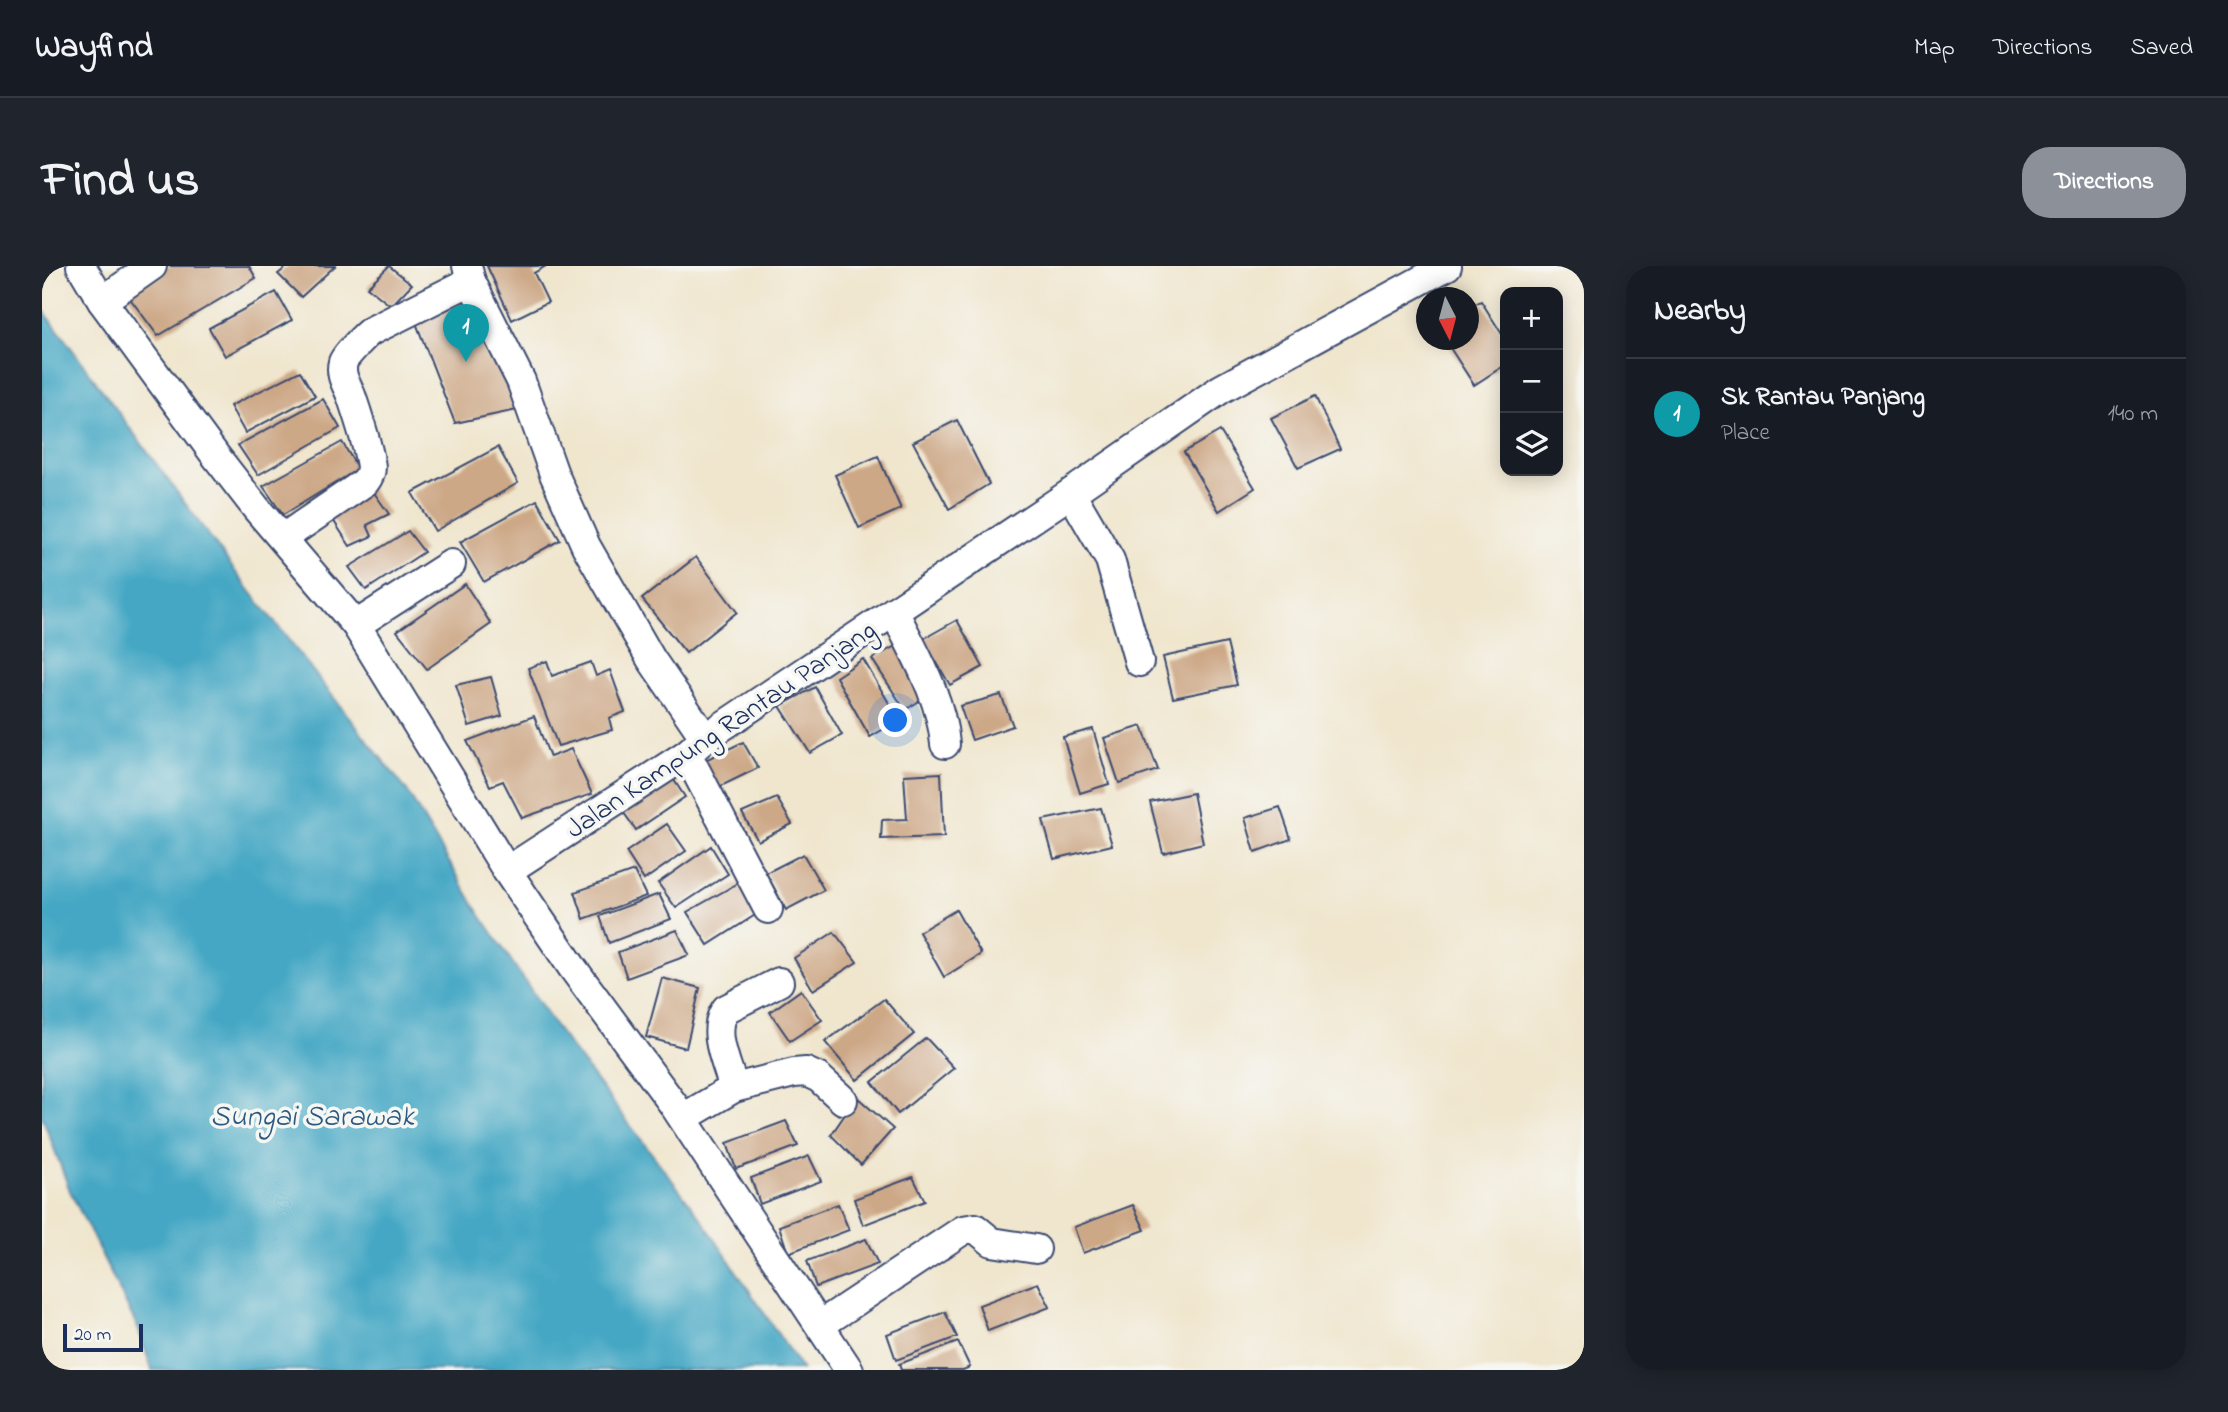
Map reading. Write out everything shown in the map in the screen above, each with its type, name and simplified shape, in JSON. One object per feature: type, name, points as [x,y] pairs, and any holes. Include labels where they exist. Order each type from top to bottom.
[{"type":"street","points":[[81,266],[102,301],[215,455],[256,508],[356,625],[507,871],[572,967],[682,1118],[849,1370]]},
{"type":"street","points":[[102,301],[152,266]]},
{"type":"street","name":"Jalan Kampung Rantau Panjang","points":[[507,871],[1071,494],[1222,389],[1447,266]]},
{"type":"street","points":[[283,538],[370,476],[368,456],[342,375],[345,356],[363,337],[469,273],[521,381],[554,474],[586,546],[696,746],[768,909]]},
{"type":"street","points":[[1071,494],[1110,560],[1139,662]]},
{"type":"street","points":[[356,625],[451,564]]},
{"type":"street","points":[[894,611],[932,690],[943,724],[945,744]]},
{"type":"street","points":[[734,1088],[721,1044],[721,1016],[726,1009],[779,982]]},
{"type":"street","points":[[682,1118],[734,1088],[794,1073],[806,1072],[819,1078],[843,1100]]},
{"type":"street","points":[[820,1325],[963,1230],[975,1228],[992,1242],[1036,1249]]},
{"type":"water","name":"Sungai Sarawak","points":[[42,308],[240,578],[407,791],[480,914],[559,1032],[701,1218],[802,1370],[152,1370],[138,1328],[70,1191],[42,1116]]},
{"type":"building","points":[[168,266],[249,266],[256,278],[158,336],[126,293]]},
{"type":"building","points":[[288,266],[335,266],[301,297],[278,274]]},
{"type":"building","points":[[389,266],[412,284],[391,306],[367,287]]},
{"type":"building","points":[[487,266],[546,266],[534,273],[548,302],[512,320]]},
{"type":"building","points":[[276,292],[292,320],[225,356],[209,328]]},
{"type":"building","points":[[469,296],[522,409],[455,423],[413,315]]},
{"type":"building","points":[[1481,301],[1500,331],[1500,368],[1474,385],[1451,350],[1479,350]]},
{"type":"building","points":[[300,371],[315,396],[245,433],[230,406]]},
{"type":"building","points":[[1315,396],[1340,449],[1298,468],[1271,418]]},
{"type":"building","points":[[323,399],[340,428],[258,475],[238,445]]},
{"type":"building","points":[[957,420],[989,484],[949,509],[913,442]]},
{"type":"building","points":[[1220,431],[1255,488],[1219,511],[1184,452]]},
{"type":"building","points":[[342,442],[358,469],[283,515],[263,486]]},
{"type":"building","points":[[498,447],[518,483],[435,531],[412,493]]},
{"type":"building","points":[[878,456],[901,509],[859,528],[835,475]]},
{"type":"building","points":[[368,484],[389,514],[367,525],[372,536],[350,546],[326,509]]},
{"type":"building","points":[[537,500],[560,540],[484,582],[460,542]]},
{"type":"building","points":[[408,531],[424,552],[366,590],[349,567]]},
{"type":"building","points":[[696,557],[737,612],[686,653],[642,599]]},
{"type":"building","points":[[465,584],[491,624],[427,669],[397,631]]},
{"type":"building","points":[[957,620],[983,667],[950,685],[923,639]]},
{"type":"building","points":[[1227,643],[1237,685],[1173,698],[1163,657]]},
{"type":"building","points":[[899,644],[929,695],[905,710],[872,659]]},
{"type":"building","points":[[863,659],[899,720],[870,737],[836,677]]},
{"type":"building","points":[[547,661],[552,676],[591,662],[596,676],[610,670],[625,712],[609,718],[612,730],[558,746],[528,668]]},
{"type":"building","points":[[491,677],[502,716],[469,726],[456,685]]},
{"type":"building","points":[[815,687],[842,735],[810,753],[780,706]]},
{"type":"building","points":[[1001,695],[1013,726],[972,740],[960,706]]},
{"type":"building","points":[[534,716],[550,757],[571,749],[592,794],[522,818],[503,781],[490,786],[467,741]]},
{"type":"building","points":[[1142,726],[1158,770],[1119,783],[1104,738]]},
{"type":"building","points":[[1093,729],[1109,784],[1080,793],[1063,737]]},
{"type":"building","points":[[743,742],[758,768],[715,789],[699,763]]},
{"type":"building","points":[[668,771],[685,797],[636,830],[617,803]]},
{"type":"building","points":[[941,773],[944,837],[881,839],[882,820],[907,819],[904,775]]},
{"type":"building","points":[[1193,793],[1203,843],[1163,853],[1150,802]]},
{"type":"building","points":[[777,798],[792,824],[758,841],[742,813]]},
{"type":"building","points":[[1280,807],[1291,839],[1255,852],[1245,818]]},
{"type":"building","points":[[1101,808],[1112,845],[1054,859],[1043,820]]},
{"type":"building","points":[[667,824],[686,851],[644,880],[626,852]]},
{"type":"building","points":[[711,846],[728,874],[676,908],[658,883]]},
{"type":"building","points":[[803,854],[824,890],[786,910],[766,873]]},
{"type":"building","points":[[634,871],[646,896],[584,919],[575,892]]},
{"type":"building","points":[[742,881],[760,912],[708,945],[687,912]]},
{"type":"building","points":[[659,894],[671,919],[609,943],[600,916]]},
{"type":"building","points":[[956,910],[981,954],[944,977],[919,932]]},
{"type":"building","points":[[677,930],[689,955],[627,978],[618,952]]},
{"type":"building","points":[[834,932],[857,962],[813,990],[794,958]]},
{"type":"building","points":[[662,978],[700,988],[686,1048],[646,1037]]},
{"type":"building","points":[[801,990],[822,1020],[790,1041],[770,1012]]},
{"type":"building","points":[[884,999],[914,1034],[857,1080],[825,1042]]},
{"type":"building","points":[[926,1038],[954,1068],[898,1114],[872,1082]]},
{"type":"building","points":[[857,1097],[893,1129],[861,1165],[831,1135]]},
{"type":"building","points":[[786,1121],[798,1146],[736,1169],[727,1143]]},
{"type":"building","points":[[809,1156],[821,1181],[760,1204],[751,1178]]},
{"type":"building","points":[[913,1177],[925,1201],[863,1225],[854,1199]]},
{"type":"building","points":[[838,1204],[849,1230],[788,1253],[779,1226]]},
{"type":"building","points":[[1133,1205],[1145,1230],[1083,1253],[1074,1227]]},
{"type":"building","points":[[866,1239],[878,1264],[816,1287],[807,1261]]},
{"type":"building","points":[[1038,1283],[1050,1307],[988,1331],[979,1305]]},
{"type":"building","points":[[945,1312],[957,1337],[896,1360],[887,1334]]},
{"type":"building","points":[[958,1342],[970,1367],[963,1370],[901,1370],[899,1364]]},
{"type":"place","name":"Sk Rantau Panjang","points":[[466,362]]}]
